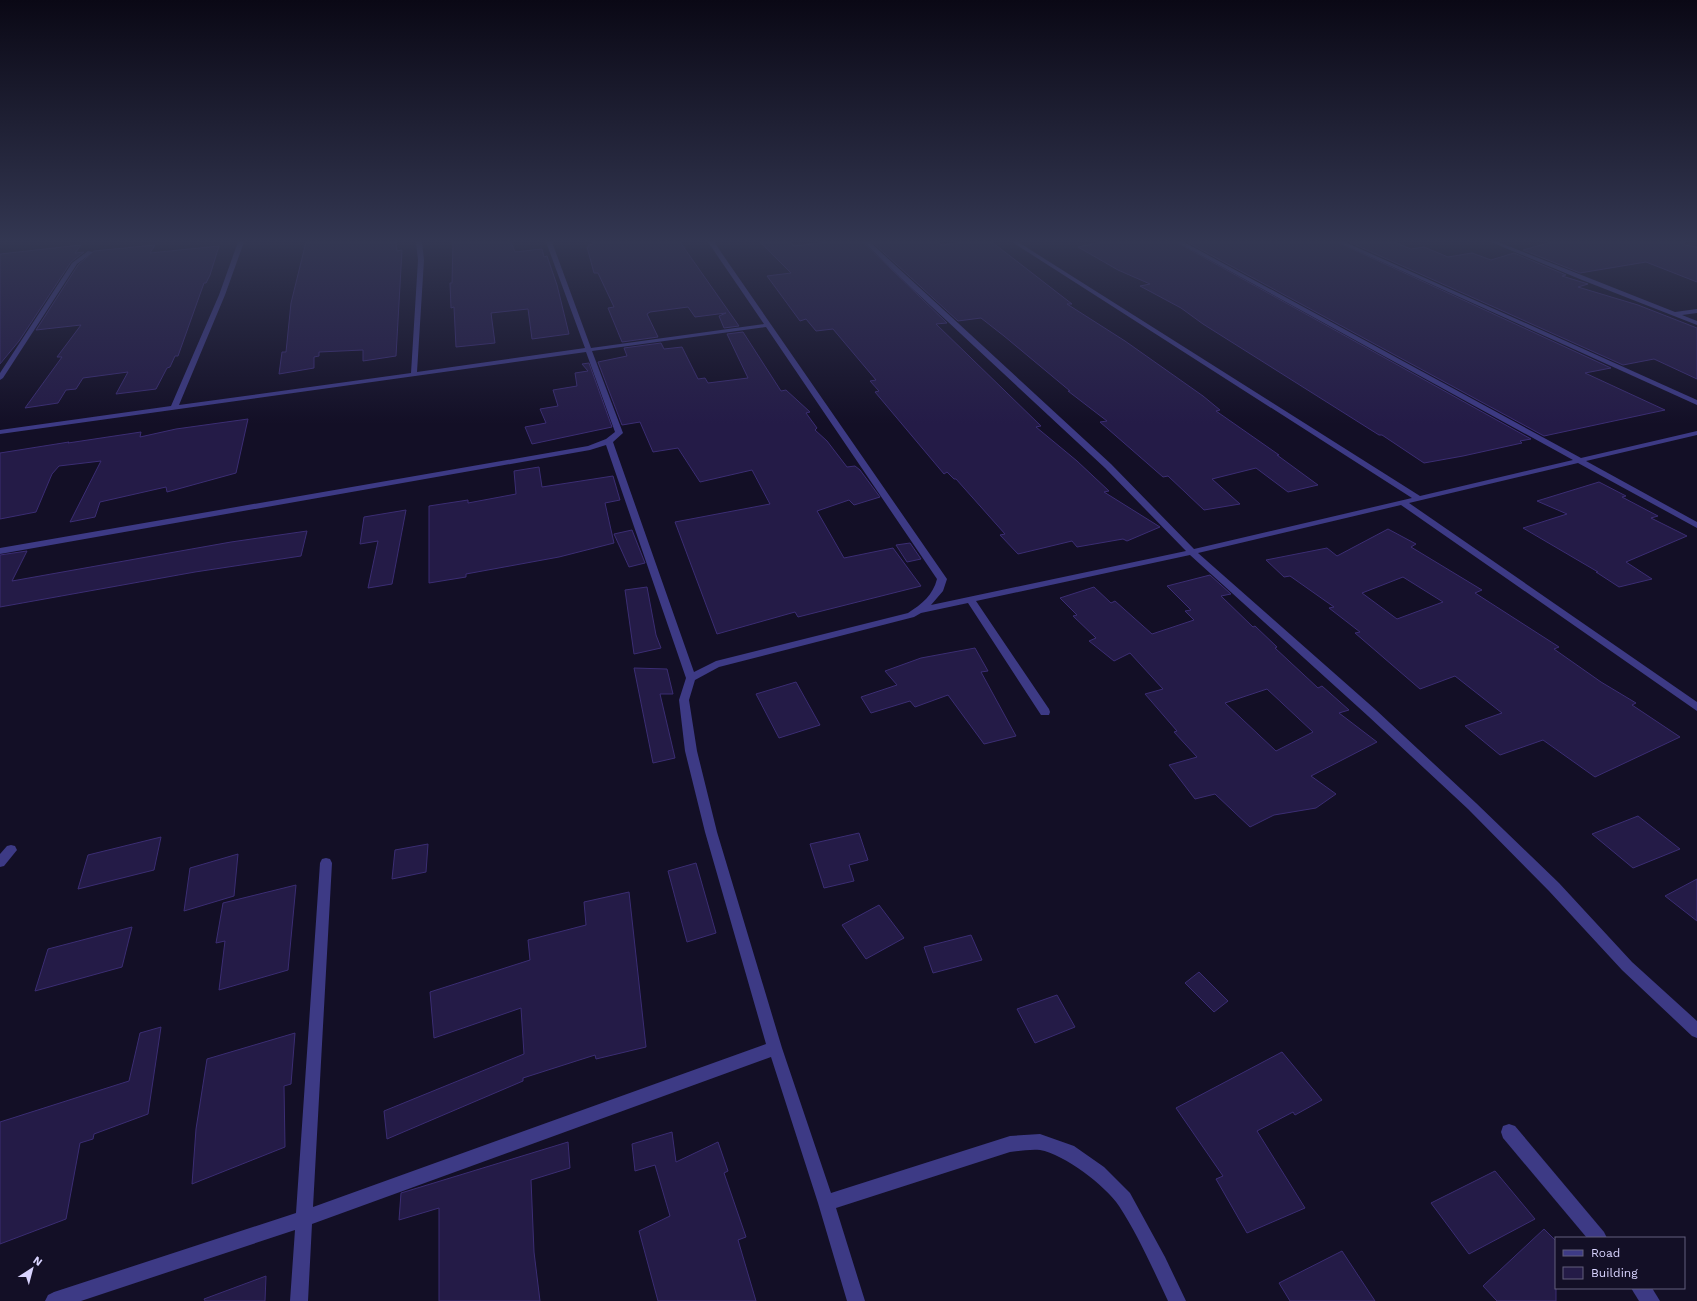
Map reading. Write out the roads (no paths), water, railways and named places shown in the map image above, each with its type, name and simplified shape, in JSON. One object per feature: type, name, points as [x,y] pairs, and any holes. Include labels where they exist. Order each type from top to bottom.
[{"type":"street","points":[[0,378],[49,303]]},
{"type":"street","points":[[174,408],[219,303]]},
{"type":"street","points":[[414,374],[418,303]]},
{"type":"street","points":[[0,551],[600,446],[610,441],[619,433],[571,303]]},
{"type":"street","points":[[752,303],[942,579],[937,593],[920,610]]},
{"type":"street","points":[[930,303],[1108,466],[1192,552],[1372,713],[1472,806],[1554,887],[1627,966],[1697,1030]]},
{"type":"street","points":[[1110,303],[1418,498]]},
{"type":"street","points":[[1292,303],[1581,460],[1697,525]]},
{"type":"street","points":[[1475,303],[1697,403]]},
{"type":"street","points":[[1644,303],[1697,323]]},
{"type":"street","points":[[1676,314],[1697,311]]},
{"type":"street","points":[[0,432],[767,325]]},
{"type":"street","points":[[856,1301],[826,1203],[775,1048],[711,832],[691,751],[684,700],[691,678],[716,664],[900,618],[920,610],[1192,552],[1697,433]]},
{"type":"street","points":[[610,441],[691,678]]},
{"type":"street","points":[[1402,502],[1697,706]]},
{"type":"street","points":[[970,599],[1045,712]]},
{"type":"street","points":[[0,862],[11,850]]},
{"type":"street","points":[[299,1301],[326,863]]},
{"type":"street","points":[[54,1301],[304,1219],[775,1048]]},
{"type":"street","points":[[1509,1132],[1597,1237]]},
{"type":"street","points":[[826,1203],[1010,1144],[1040,1142],[1068,1152],[1098,1173],[1124,1199],[1159,1263],[1177,1301]]},
{"type":"street","points":[[1641,1289],[1651,1301]]}]
